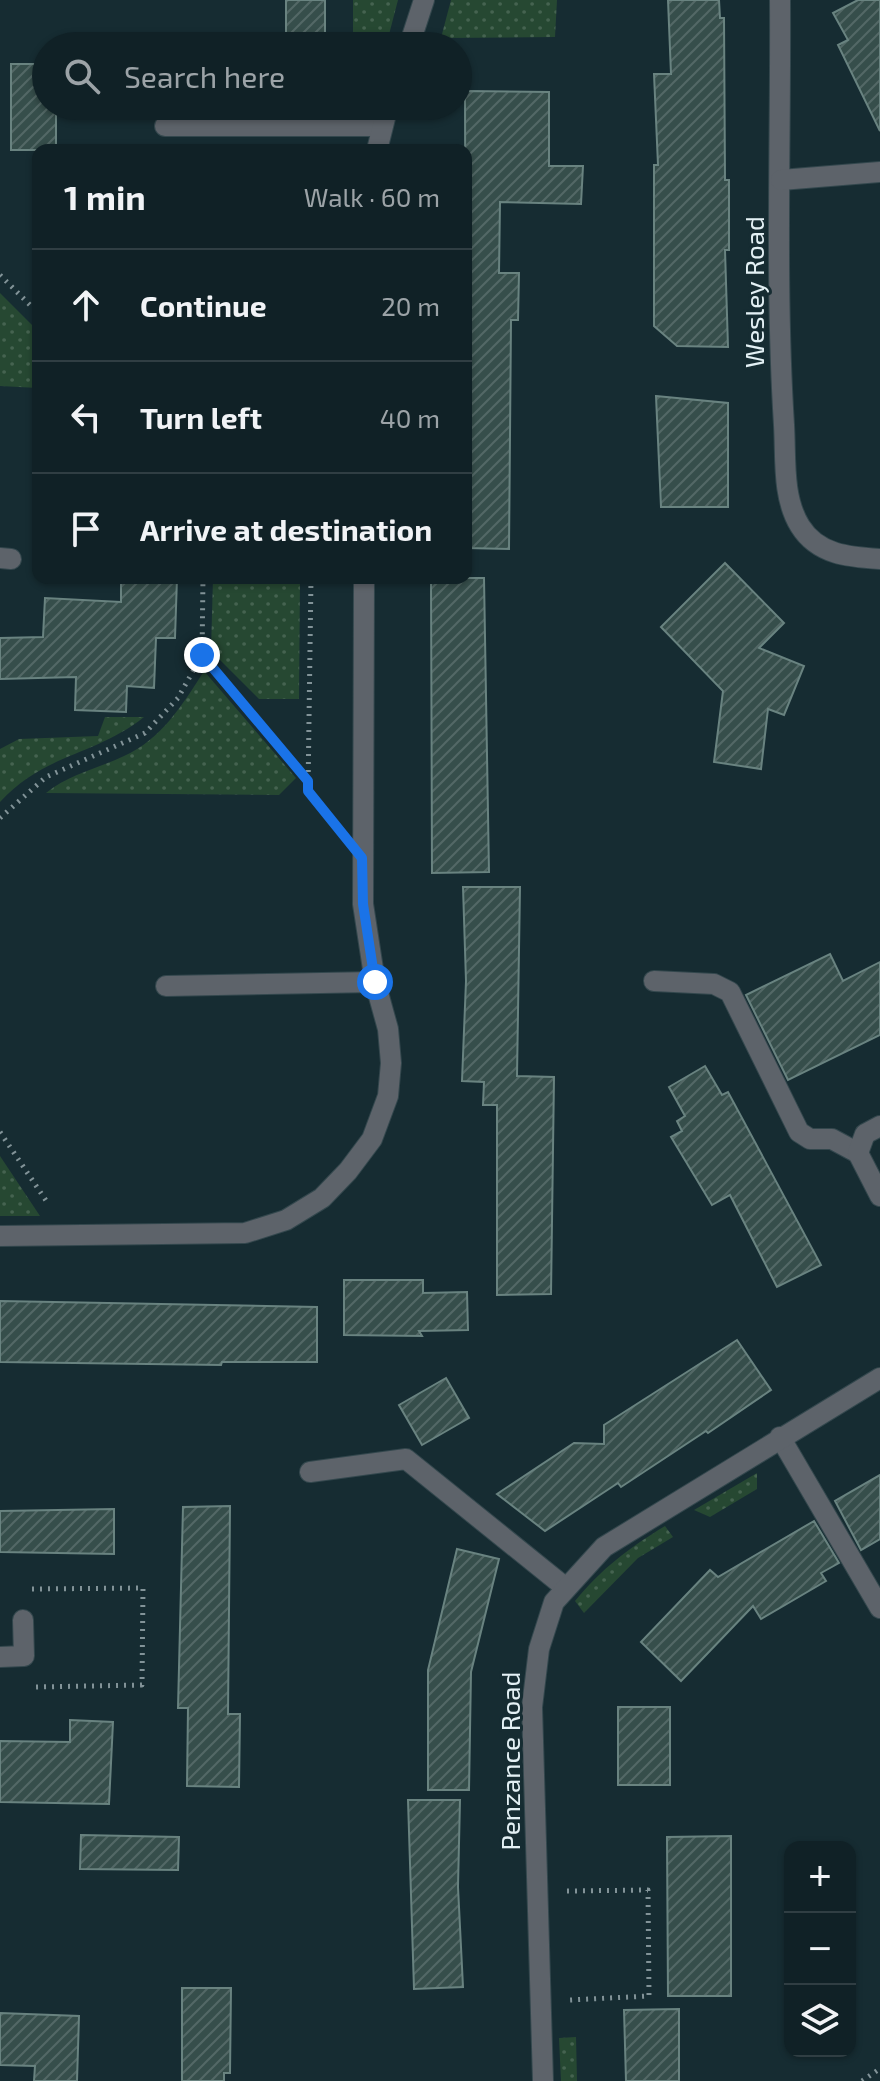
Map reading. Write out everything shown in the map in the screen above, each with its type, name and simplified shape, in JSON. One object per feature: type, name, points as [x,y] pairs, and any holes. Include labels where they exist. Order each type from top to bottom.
[{"type":"street","points":[[414,32],[424,0]]},
{"type":"street","name":"Wesley Road","points":[[780,0],[781,380],[788,501],[801,527],[818,545],[844,557],[880,559]]},
{"type":"street","points":[[165,126],[296,120]]},
{"type":"street","points":[[378,144],[383,120]]},
{"type":"street","points":[[781,180],[880,172]]},
{"type":"street","points":[[0,1236],[245,1233],[286,1220],[322,1198],[372,1139],[388,1096],[391,1063],[388,1029],[375,982],[363,904],[364,584]]},
{"type":"street","points":[[654,981],[714,984],[730,992],[799,1132],[810,1139],[832,1139],[858,1153],[880,1196]]},
{"type":"street","points":[[166,986],[375,982]]},
{"type":"street","points":[[858,1153],[865,1134],[880,1126]]},
{"type":"street","name":"Penzance Road","points":[[543,2081],[532,1707],[539,1649],[554,1602],[604,1547],[880,1378]]},
{"type":"street","points":[[780,1437],[880,1608]]},
{"type":"street","points":[[310,1472],[406,1459],[566,1588]]},
{"type":"street","points":[[0,1657],[24,1656],[23,1620]]},
{"type":"path","points":[[0,275],[32,307]]},
{"type":"path","points":[[0,818],[46,777],[145,733],[191,680],[202,655],[203,584]]},
{"type":"path","points":[[311,584],[308,791],[362,858]]},
{"type":"path","points":[[202,655],[308,781]]},
{"type":"path","points":[[0,1132],[70,1236]]},
{"type":"path","points":[[23,1620],[23,1589],[143,1588],[142,1685],[22,1687],[24,1656]]},
{"type":"path","points":[[538,1892],[648,1890],[649,1996],[540,2002]]},
{"type":"path","points":[[862,2081],[878,2070],[880,2073]]},
{"type":"green space","points":[[353,0],[398,0],[390,32],[353,32]]},
{"type":"green space","points":[[451,0],[557,0],[555,37],[472,38],[472,32],[443,32]]},
{"type":"green space","points":[[0,293],[32,325],[32,388],[0,386]]},
{"type":"green space","points":[[213,584],[300,584],[299,699],[259,699],[211,651]]},
{"type":"green space","points":[[204,671],[296,778],[279,795],[46,793],[64,781],[124,756],[149,741],[170,720]]},
{"type":"green space","points":[[105,717],[144,717],[107,740],[35,774],[0,802],[0,749],[19,739],[98,736]]},
{"type":"green space","points":[[0,1156],[40,1216],[0,1216]]},
{"type":"green space","points":[[757,1473],[757,1489],[710,1517],[694,1510]]},
{"type":"green space","points":[[665,1526],[673,1537],[638,1558],[584,1613],[575,1601],[595,1578]]},
{"type":"green space","points":[[576,2037],[577,2081],[561,2081],[559,2038]]},
{"type":"building","points":[[286,0],[325,0],[325,32],[286,32]]},
{"type":"building","points":[[668,0],[719,0],[720,18],[724,18],[725,180],[729,180],[729,250],[725,250],[728,347],[677,346],[654,326],[654,165],[658,165],[654,74],[671,74]]},
{"type":"building","points":[[858,0],[880,0],[880,131],[838,45],[848,40],[833,13]]},
{"type":"building","points":[[11,64],[32,64],[32,120],[56,120],[56,144],[32,144],[32,150],[11,150]]},
{"type":"building","points":[[472,91],[549,92],[549,166],[583,166],[581,204],[500,202],[499,273],[519,273],[518,320],[511,320],[509,549],[472,548],[472,144],[465,144],[465,120],[472,120]]},
{"type":"building","points":[[656,396],[728,403],[728,507],[661,507]]},
{"type":"building","points":[[725,563],[784,623],[759,648],[804,666],[784,715],[768,709],[761,769],[714,762],[723,691],[661,627]]},
{"type":"building","points":[[472,578],[484,578],[489,872],[432,873],[431,584],[472,584]]},
{"type":"building","points":[[121,584],[177,584],[175,638],[156,638],[154,688],[127,686],[126,712],[75,710],[76,677],[0,679],[0,638],[43,637],[45,598],[121,602]]},
{"type":"building","points":[[463,887],[520,887],[517,1076],[554,1077],[551,1294],[497,1295],[497,1105],[483,1105],[484,1082],[462,1081],[466,981]]},
{"type":"building","points":[[830,954],[843,981],[880,962],[880,1035],[788,1080],[746,995]]},
{"type":"building","points":[[705,1066],[722,1095],[728,1092],[821,1265],[777,1287],[730,1195],[712,1205],[671,1137],[682,1131],[677,1121],[685,1116],[669,1087]]},
{"type":"building","points":[[344,1280],[423,1280],[423,1293],[467,1292],[468,1330],[419,1331],[422,1336],[344,1335]]},
{"type":"building","points":[[0,1301],[317,1307],[317,1362],[222,1362],[221,1365],[0,1362]]},
{"type":"building","points":[[737,1340],[771,1390],[708,1433],[706,1431],[621,1487],[618,1483],[545,1531],[497,1494],[574,1443],[604,1444],[604,1425]]},
{"type":"building","points":[[446,1378],[469,1418],[422,1445],[399,1405]]},
{"type":"building","points":[[880,1475],[880,1539],[861,1550],[835,1501]]},
{"type":"building","points":[[230,1506],[228,1714],[240,1714],[239,1787],[187,1786],[188,1708],[178,1708],[183,1507]]},
{"type":"building","points":[[114,1509],[114,1554],[0,1552],[0,1511]]},
{"type":"building","points":[[814,1521],[839,1563],[821,1573],[826,1581],[761,1619],[753,1606],[681,1681],[641,1642],[710,1570],[718,1577]]},
{"type":"building","points":[[457,1549],[499,1559],[471,1672],[469,1790],[428,1790],[428,1670]]},
{"type":"building","points":[[618,1707],[670,1707],[670,1785],[618,1785]]},
{"type":"building","points":[[70,1720],[113,1722],[109,1804],[0,1802],[0,1741],[70,1742]]},
{"type":"building","points":[[408,1800],[460,1800],[458,1887],[463,1987],[414,1989]]},
{"type":"building","points":[[81,1835],[179,1837],[178,1870],[80,1869]]},
{"type":"building","points":[[731,1836],[731,1996],[668,1996],[667,1837]]},
{"type":"building","points":[[182,1988],[231,1988],[230,2073],[224,2073],[224,2081],[182,2081]]},
{"type":"building","points":[[679,2009],[679,2081],[626,2081],[624,2010]]},
{"type":"building","points":[[0,2013],[79,2016],[77,2081],[34,2081],[35,2066],[0,2065]]},
{"type":"route","points":[[202,655],[308,781],[308,791],[362,858],[363,904],[375,982]]}]
